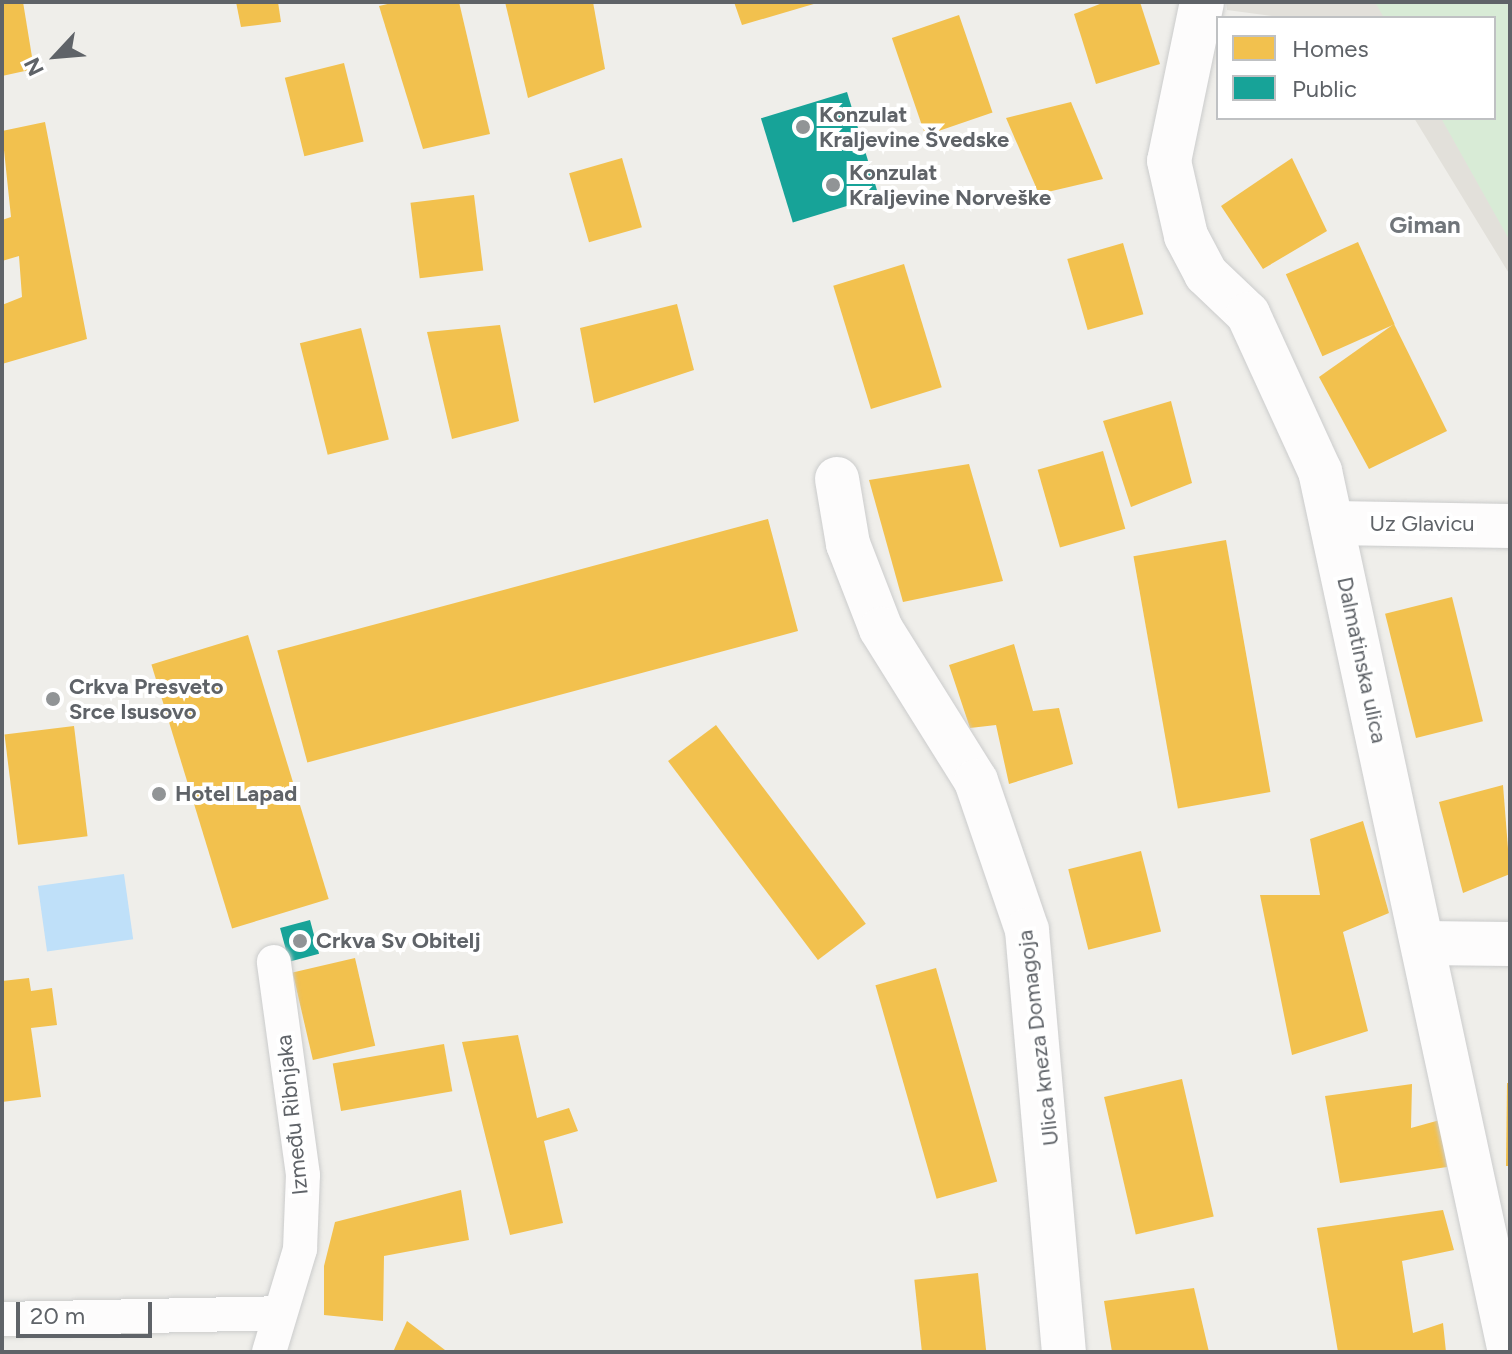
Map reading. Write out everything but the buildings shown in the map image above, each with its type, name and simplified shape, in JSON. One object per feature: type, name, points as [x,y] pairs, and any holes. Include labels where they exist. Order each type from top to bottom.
[{"type":"street","name":"Dalmatinska ulica","points":[[1202,2],[1169,161],[1186,236],[1206,274],[1248,314],[1320,471],[1334,523],[1510,1352]]},
{"type":"street","name":"Ulica kneza Domagoja","points":[[837,479],[848,544],[881,629],[976,781],[1027,930],[1064,1352]]},
{"type":"street","name":"Uz Glavicu","points":[[1334,523],[1510,526]]},
{"type":"street","points":[[1423,943],[1510,944]]},
{"type":"street","name":"Između Ribnjaka","points":[[269,1352],[300,1249],[303,1175],[274,962]]},
{"type":"street","points":[[2,1319],[279,1313]]},
{"type":"shaded area","points":[[1226,2],[1510,2],[1510,275],[1415,120],[1496,120],[1496,16],[1273,16],[1227,10]]},
{"type":"green space","points":[[1375,2],[1510,2],[1510,241],[1442,120],[1496,120],[1496,16],[1383,16]]},
{"type":"water","points":[[124,874],[133,939],[47,951],[38,886]]},
{"type":"place","name":"Konzulat Kraljevine Švedske","points":[[803,127]]},
{"type":"place","name":"Konzulat Kraljevine Norveške","points":[[833,185]]},
{"type":"place","name":"Crkva Presveto Srce Isusovo","points":[[53,699]]},
{"type":"place","name":"Hotel Lapad","points":[[159,794]]},
{"type":"place","name":"Crkva Sv Obitelj","points":[[300,941]]},
{"type":"district","name":"Giman","points":[[1425,225]]}]
